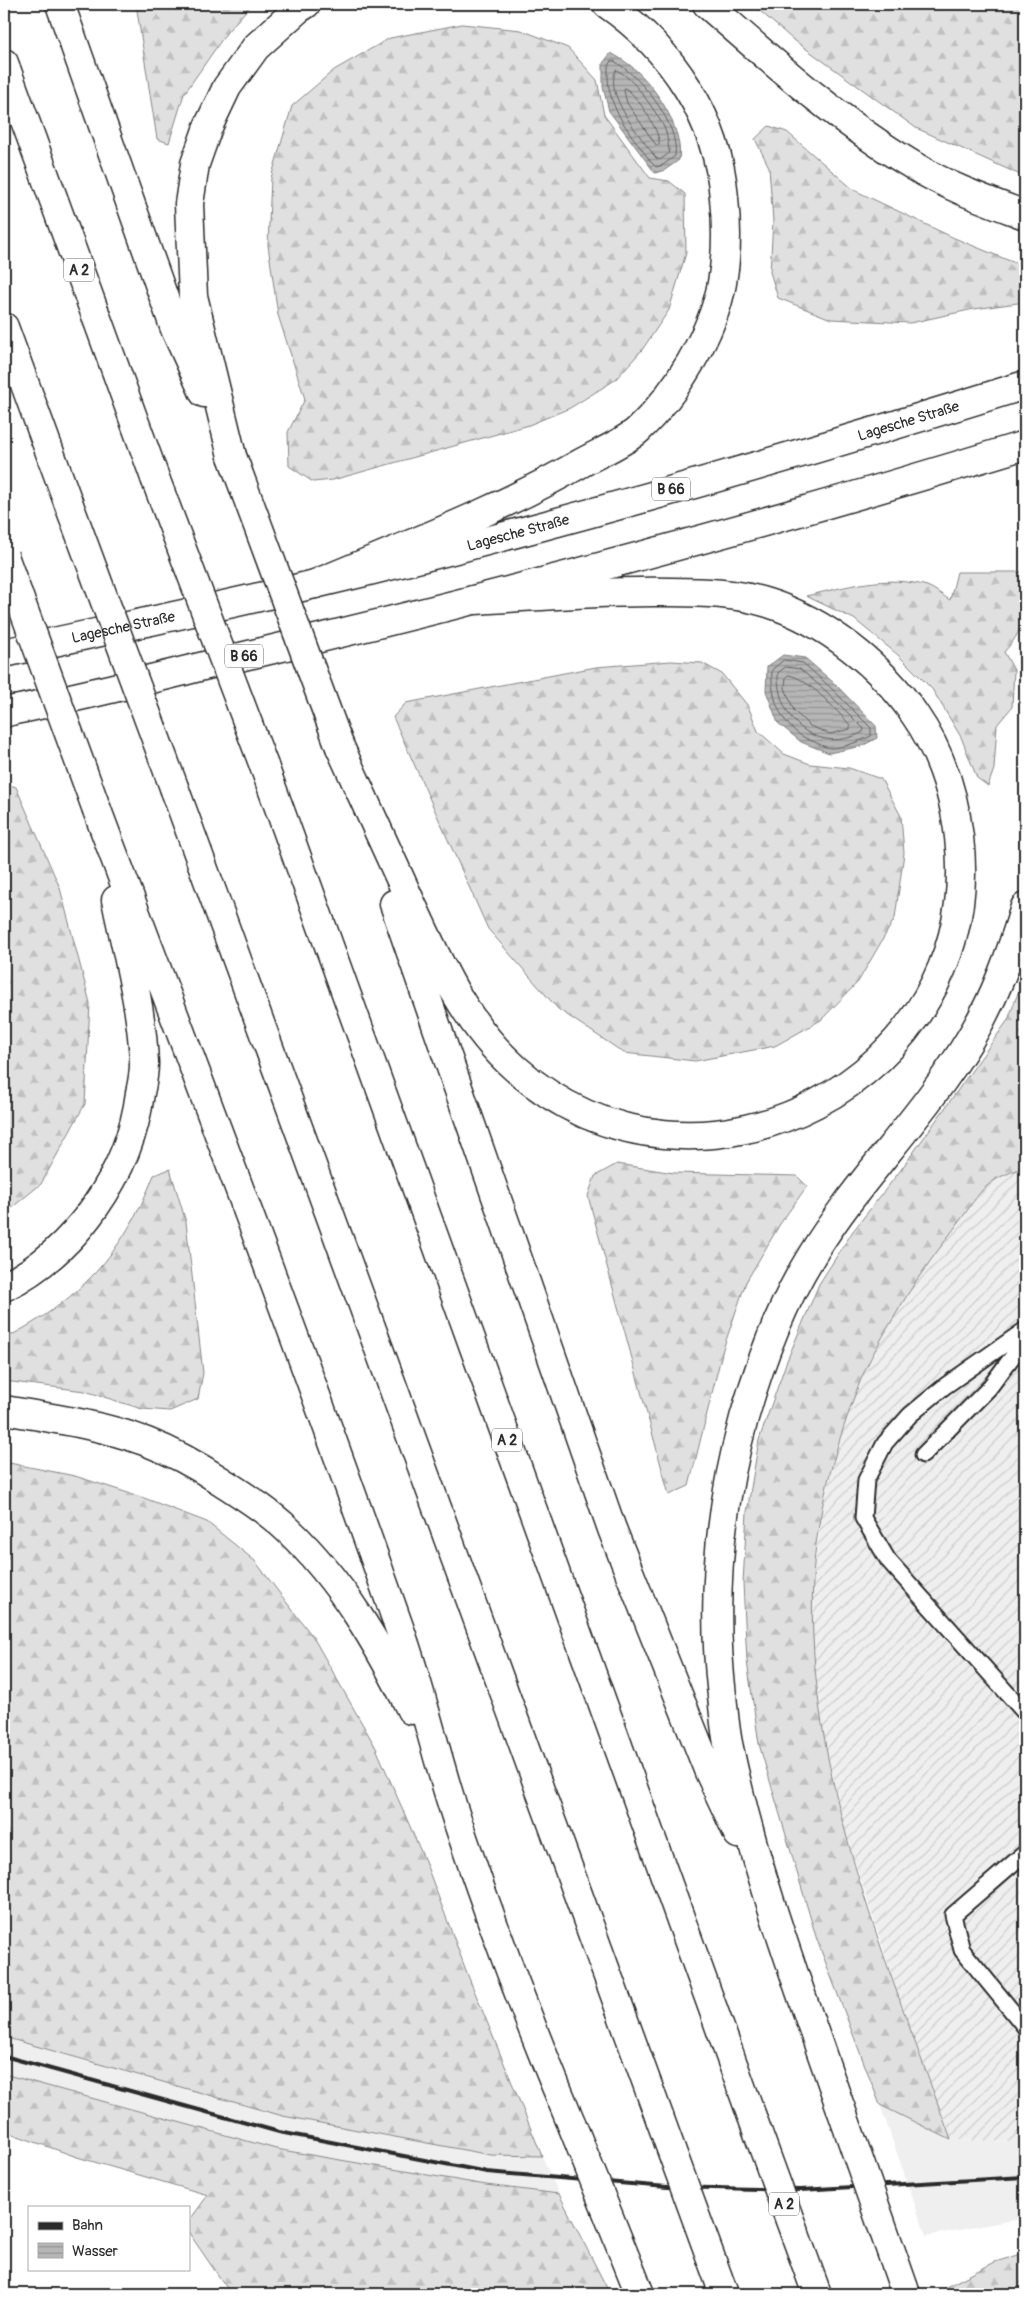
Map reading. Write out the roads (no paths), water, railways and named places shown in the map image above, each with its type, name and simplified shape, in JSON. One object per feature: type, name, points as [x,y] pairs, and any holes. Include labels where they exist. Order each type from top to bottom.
[{"type":"highway","points":[[60,4],[175,329],[232,456],[340,747],[612,1528],[709,1772],[768,1899]]},
{"type":"highway","points":[[232,456],[193,296],[189,204],[195,164],[208,127],[227,87],[256,48],[298,9],[306,4]]},
{"type":"highway","points":[[315,584],[502,505],[552,480],[637,431],[674,391],[704,338],[722,285],[727,234],[723,182],[712,134],[690,92],[661,50],[632,21],[607,4]]},
{"type":"highway","points":[[707,4],[773,62],[849,124],[915,167],[982,199],[1025,215]]},
{"type":"highway","name":"A 2","points":[[4,63],[155,478],[264,766],[817,2294]]},
{"type":"highway","points":[[4,327],[724,2294]]},
{"type":"highway","name":"Lagesche Straße","points":[[4,652],[315,584],[550,523],[732,472],[1025,385]]},
{"type":"highway","name":"B 66","points":[[7,712],[474,600],[839,501],[1025,445]]},
{"type":"highway","points":[[4,556],[401,1632],[442,1774],[500,1941],[540,2049],[640,2294]]},
{"type":"highway","points":[[340,747],[455,994],[480,1030],[515,1068],[556,1098],[595,1119],[635,1130],[684,1136],[736,1132],[789,1118],[830,1095],[873,1066],[906,1030],[935,986],[951,948],[961,902],[962,863],[957,818],[945,773],[926,730],[899,692],[859,653],[812,623],[768,603],[716,592],[639,591],[474,600]]},
{"type":"highway","points":[[4,1286],[59,1248],[95,1208],[122,1160],[137,1119],[144,1066],[140,1015],[97,810]]},
{"type":"highway","points":[[906,2294],[768,1899],[728,1746],[718,1666],[716,1603],[720,1533],[731,1466],[753,1388],[780,1318],[811,1256],[854,1195],[932,1095],[970,1039],[1002,977],[1025,907]]},
{"type":"highway","points":[[4,1410],[82,1424],[147,1442],[197,1466],[244,1496],[287,1530],[324,1570],[360,1618],[390,1669],[442,1774]]},
{"type":"lane","points":[[1025,1330],[945,1386],[910,1415],[885,1443],[866,1480],[863,1518],[888,1560],[1025,1712]]},
{"type":"lane","points":[[923,1455],[990,1388],[1025,1340]]},
{"type":"lane","points":[[1025,1853],[953,1915],[962,1950],[1025,2027]]},
{"type":"water","points":[[611,53],[631,66],[649,84],[666,109],[672,122],[677,135],[679,160],[665,170],[655,173],[609,111],[603,87],[603,63]]},
{"type":"water","points":[[783,655],[805,658],[834,683],[876,726],[877,738],[862,746],[829,753],[801,742],[778,723],[766,691],[767,667]]},
{"type":"railway","points":[[4,2056],[279,2132],[487,2172],[667,2187],[801,2190],[1025,2177]]}]
